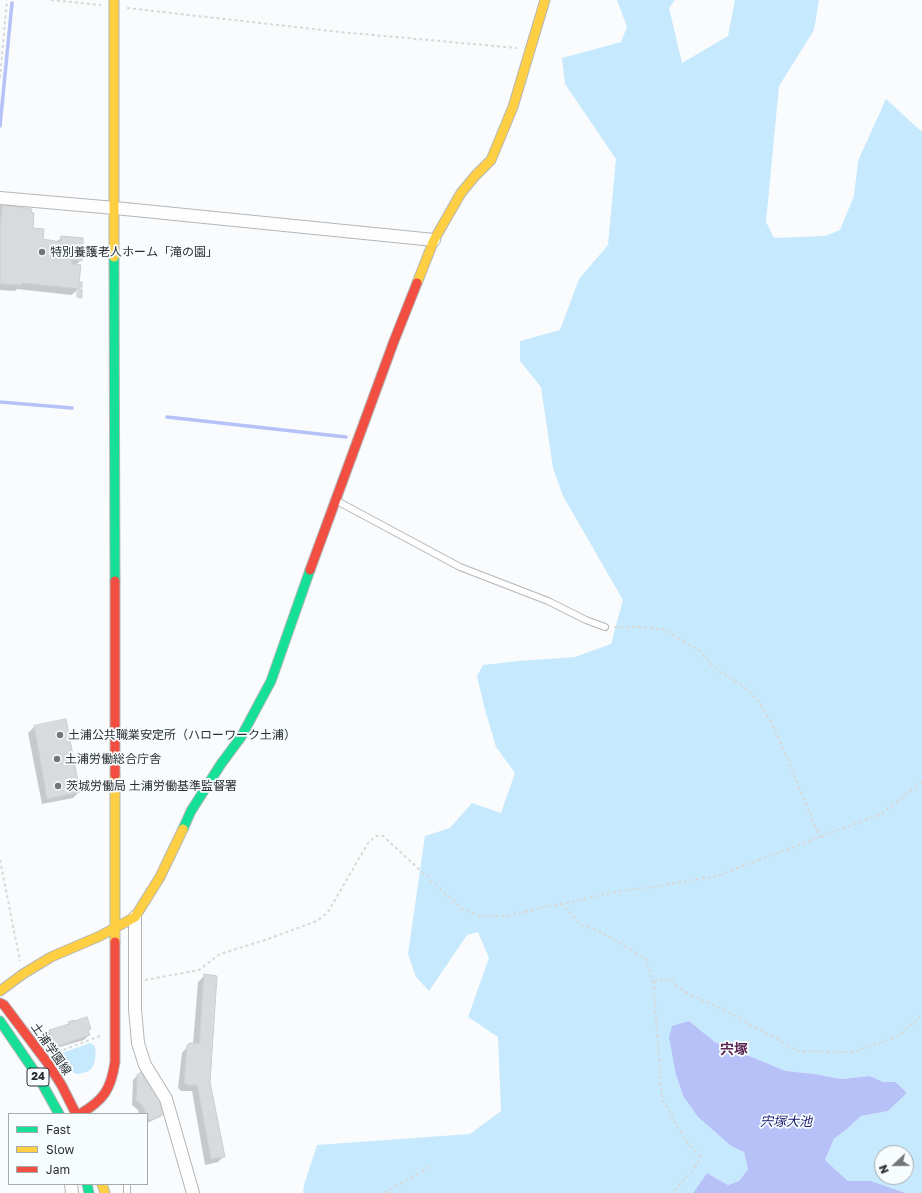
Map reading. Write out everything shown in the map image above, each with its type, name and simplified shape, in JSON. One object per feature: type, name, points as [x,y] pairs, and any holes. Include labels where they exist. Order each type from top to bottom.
[{"type":"street","points":[[0,991],[23,974],[51,957],[115,928],[135,917],[160,877],[191,811],[221,764],[242,737],[271,681],[394,342],[434,240],[461,193],[491,160],[513,107],[545,0]]},
{"type":"street","points":[[82,1113],[98,1103],[106,1095],[113,1078],[116,1062],[114,3]]},
{"type":"street","points":[[0,198],[434,240]]},
{"type":"street","points":[[135,917],[136,1030],[139,1048],[145,1065],[166,1099],[193,1193]]},
{"type":"street","name":"土浦学園線","points":[[0,1003],[4,1006],[40,1052],[62,1086],[76,1113]]},
{"type":"street","name":"24","points":[[0,1021],[39,1078],[58,1113]]},
{"type":"lane","points":[[336,500],[460,567],[548,601],[586,620],[605,627]]},
{"type":"path","points":[[0,78],[7,0]]},
{"type":"path","points":[[51,0],[114,3],[332,31],[491,45],[530,50]]},
{"type":"path","points":[[605,627],[643,627],[666,630],[700,651],[716,670],[741,684],[758,701],[776,732],[820,838]]},
{"type":"path","points":[[135,979],[146,980],[200,970],[220,954],[266,940],[317,921],[328,912],[368,843],[376,836],[383,836],[463,910],[483,917],[505,916],[561,903],[684,881],[709,877],[711,878],[881,814],[922,782]]},
{"type":"path","points":[[0,860],[23,974]]},
{"type":"path","points":[[561,903],[580,924],[598,931],[645,958],[653,978],[662,1099],[685,1140],[700,1157],[697,1165],[674,1193]]},
{"type":"path","points":[[653,982],[669,979],[685,992],[728,1012],[798,1051],[853,1052],[898,1036],[922,1015]]},
{"type":"path","points":[[54,1054],[100,1036]]},
{"type":"path","points":[[386,1193],[431,1166]]},
{"type":"shaded area","points":[[617,0],[675,0],[669,8],[682,63],[728,36],[735,0],[819,0],[814,30],[779,86],[766,222],[774,238],[825,236],[840,230],[854,196],[858,161],[886,99],[922,132],[922,1193],[906,1193],[883,1185],[914,1185],[914,1145],[874,1145],[874,1182],[848,1181],[825,1160],[834,1139],[861,1116],[888,1111],[907,1093],[896,1082],[883,1082],[870,1076],[841,1079],[815,1074],[786,1071],[715,1042],[689,1021],[676,1075],[683,1096],[698,1117],[731,1146],[744,1152],[748,1169],[739,1181],[728,1185],[707,1173],[693,1193],[303,1193],[304,1185],[317,1145],[470,1134],[501,1111],[498,1037],[468,1017],[489,958],[478,932],[467,935],[429,991],[416,977],[408,954],[425,836],[450,828],[472,803],[501,813],[515,773],[496,747],[477,676],[483,665],[575,657],[611,644],[623,600],[563,496],[553,468],[541,387],[520,361],[520,341],[560,330],[579,279],[608,245],[616,159],[565,84],[562,58],[621,42],[627,27]]},
{"type":"shaded area","points":[[90,1043],[94,1045],[96,1054],[92,1068],[77,1074],[66,1069],[58,1056],[59,1054]]},
{"type":"water","name":"宍塚大池","points":[[689,1021],[715,1042],[786,1071],[815,1074],[841,1079],[870,1076],[883,1082],[896,1082],[907,1093],[888,1111],[861,1116],[834,1139],[825,1160],[848,1181],[871,1181],[874,1182],[874,1185],[883,1185],[906,1193],[693,1193],[707,1173],[728,1185],[739,1181],[748,1169],[744,1152],[731,1146],[698,1117],[683,1096],[676,1075],[669,1037],[672,1026]]},
{"type":"building","name":"特別養護老人ホーム「滝の園」","points":[[3,202],[6,202],[5,205],[32,209],[31,212],[34,213],[33,228],[44,229],[43,239],[60,242],[61,236],[83,238],[84,245],[82,261],[72,260],[72,264],[81,265],[79,282],[82,282],[82,287],[79,287],[79,289],[22,283],[22,285],[0,284],[0,229]]},
{"type":"building","points":[[80,289],[82,289],[82,298],[77,297],[77,293]]},
{"type":"building","name":"土浦労働総合庁舎","points":[[66,719],[80,792],[47,799],[34,726]]},
{"type":"building","points":[[204,974],[217,976],[210,1082],[225,1157],[211,1159],[197,1085],[187,1085],[184,1082],[187,1045],[190,1043],[199,1043]]},
{"type":"building","points":[[87,1017],[91,1029],[88,1030],[90,1035],[55,1047],[49,1030],[69,1024],[68,1022]]},
{"type":"building","points":[[142,1072],[145,1081],[148,1080],[152,1088],[155,1087],[166,1113],[149,1121],[148,1113],[146,1113],[142,1105],[136,1100],[137,1075]]},
{"type":"waterway","points":[[0,126],[12,3]]},
{"type":"waterway","points":[[0,402],[72,408]]},
{"type":"waterway","points":[[167,417],[346,437]]},
{"type":"traffic: fast","points":[[114,257],[115,581]]},
{"type":"traffic: fast","points":[[183,829],[191,811],[221,764],[241,737],[271,681],[310,570]]},
{"type":"traffic: fast","points":[[0,1021],[39,1078],[58,1113]]},
{"type":"traffic: fast","points":[[87,1185],[89,1193]]},
{"type":"traffic: slow","points":[[114,0],[114,257]]},
{"type":"traffic: slow","points":[[417,283],[434,240],[461,193],[491,160],[513,107],[545,0]]},
{"type":"traffic: slow","points":[[115,775],[115,942]]},
{"type":"traffic: slow","points":[[0,991],[23,974],[51,957],[100,936],[135,917],[160,877],[183,829]]},
{"type":"traffic: slow","points":[[102,1185],[105,1193]]},
{"type":"traffic: jam","points":[[310,570],[394,341],[417,283]]},
{"type":"traffic: jam","points":[[115,581],[115,775]]},
{"type":"traffic: jam","points":[[82,1113],[101,1099],[105,1093],[111,1080],[115,1062],[115,942]]},
{"type":"traffic: jam","points":[[0,1003],[4,1005],[49,1065],[62,1086],[76,1113]]},
{"type":"place","name":"特別養護老人ホーム「滝の園」","points":[[42,252]]},
{"type":"place","name":"土浦公共職業安定所（ハローワーク土浦）","points":[[60,735]]},
{"type":"place","name":"土浦労働総合庁舎","points":[[57,759]]},
{"type":"place","name":"茨城労働局 土浦労働基準監督署","points":[[58,786]]},
{"type":"district","name":"宍塚","points":[[734,1050]]}]
